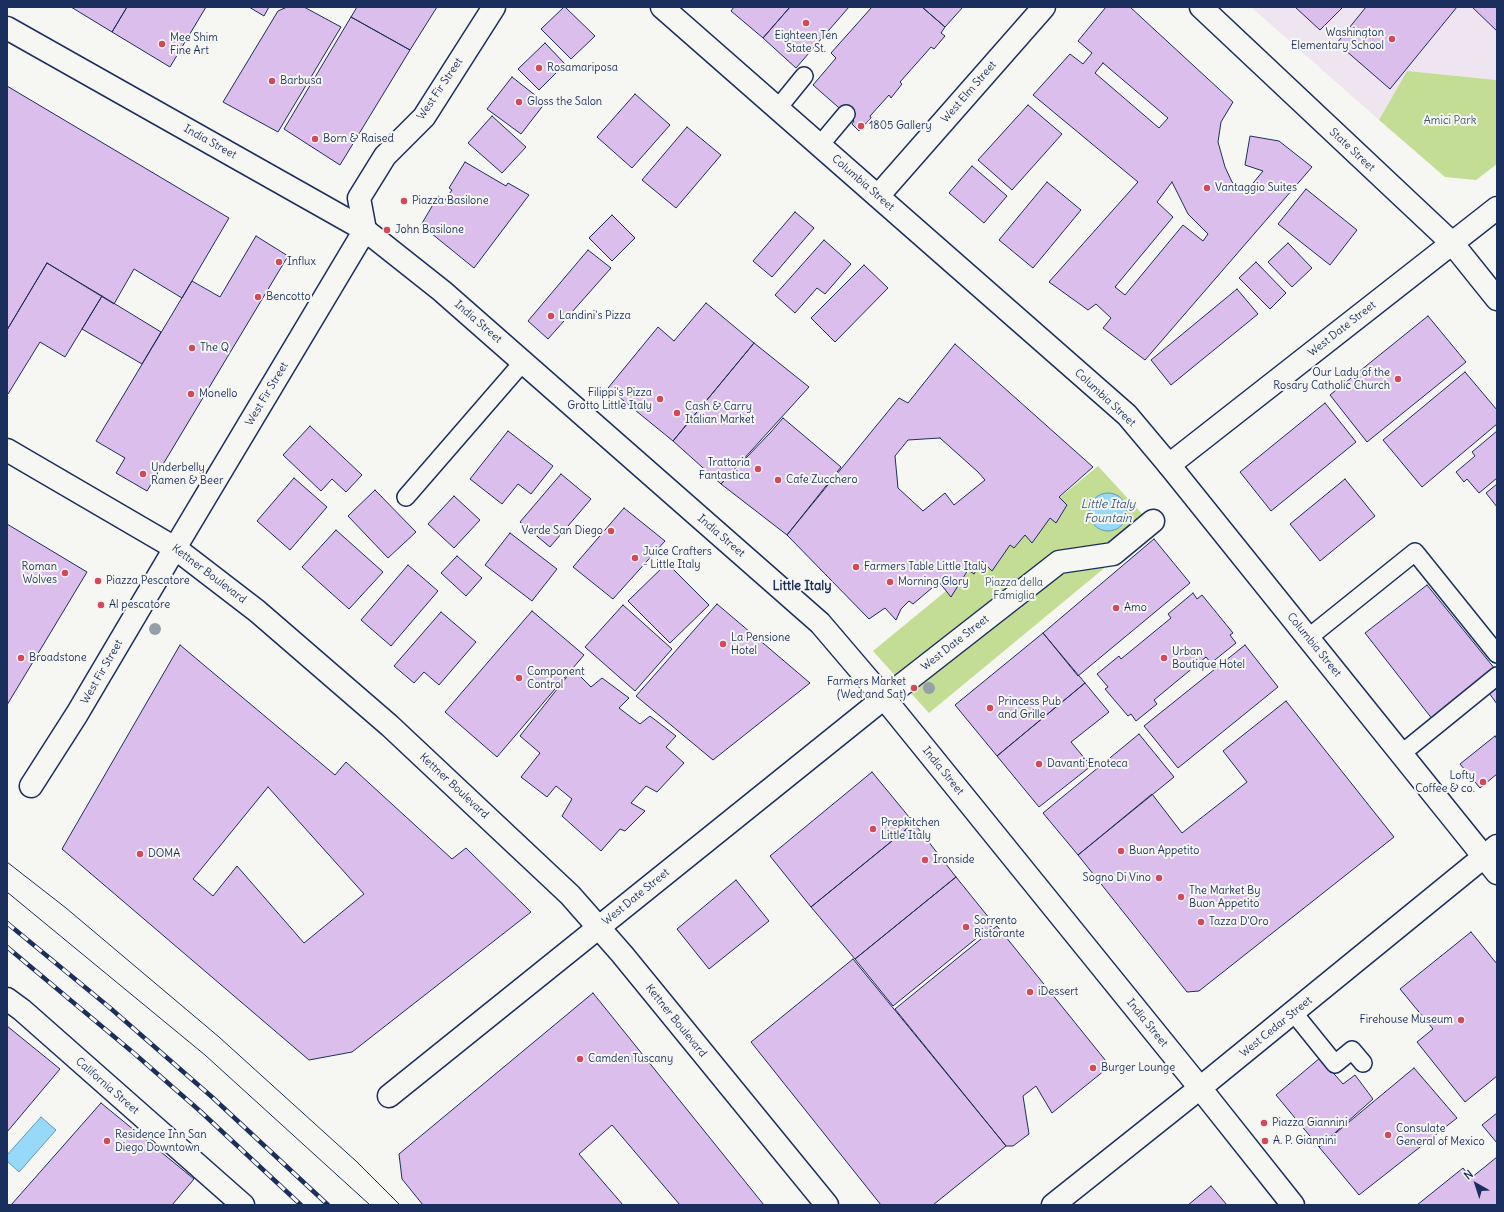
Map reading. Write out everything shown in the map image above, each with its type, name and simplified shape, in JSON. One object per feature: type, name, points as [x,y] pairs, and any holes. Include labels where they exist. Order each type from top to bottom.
[{"type":"main road","name":"West Fir Street","points":[[31,786],[78,714],[175,548],[365,230],[359,198],[385,156],[424,117],[494,7]]},
{"type":"main road","name":"Columbia Street","points":[[662,7],[1127,415],[1402,754],[1493,858]]},
{"type":"main road","name":"West Elm Street","points":[[878,196],[1044,7]]},
{"type":"main road","name":"State Street","points":[[1201,7],[1452,243],[1497,299]]},
{"type":"main road","name":"India Street","points":[[7,28],[365,230],[442,291],[820,624],[892,692],[1200,1088],[1293,1205]]},
{"type":"main road","name":"West Date Street","points":[[1169,465],[1497,208]]},
{"type":"main road","name":"Kettner Boulevard","points":[[7,450],[175,548],[257,611],[390,726],[555,879],[599,927],[827,1205]]},
{"type":"main road","name":"West Date Street","points":[[388,1096],[892,692],[1059,562],[1113,554],[1153,521]]},
{"type":"main road","name":"West Cedar Street","points":[[1054,1205],[1293,1012],[1493,858]]},
{"type":"main road","name":"California Street","points":[[7,999],[22,1010],[243,1205]]},
{"type":"lane","points":[[778,108],[804,76]]},
{"type":"lane","points":[[820,145],[846,114]]},
{"type":"lane","points":[[406,497],[523,362]]},
{"type":"lane","points":[[1308,638],[1415,552],[1497,654]]},
{"type":"lane","points":[[1402,754],[1497,676]]},
{"type":"lane","points":[[1293,1012],[1335,1064],[1352,1050],[1363,1063]]},
{"type":"shaded area","name":"Washington Elementary School","points":[[1251,7],[1497,7],[1497,80],[1407,71],[1379,120]]},
{"type":"green space","name":"Amici Park","points":[[1407,71],[1497,80],[1497,164],[1476,180],[1445,177],[1379,120]]},
{"type":"green space","name":"Piazza della Famiglia","points":[[1098,466],[1154,527],[929,713],[873,651]]},
{"type":"water","name":"Little Italy Fountain","points":[[1104,493],[1112,493],[1122,498],[1126,505],[1126,519],[1122,526],[1112,531],[1104,531],[1094,526],[1092,523],[1089,516],[1089,508],[1094,498],[1097,496]]},
{"type":"water","points":[[41,1117],[56,1130],[19,1172],[7,1161],[7,1155]]},
{"type":"building","points":[[71,7],[127,7],[112,32]]},
{"type":"building","points":[[127,7],[206,7],[170,67],[112,32]]},
{"type":"building","points":[[249,7],[269,7],[264,16]]},
{"type":"building","points":[[287,7],[304,7],[341,27],[278,132],[223,102],[278,11]]},
{"type":"building","points":[[357,7],[437,7],[410,50],[351,17]]},
{"type":"building","points":[[564,7],[595,36],[571,59],[541,29]]},
{"type":"building","points":[[734,7],[790,7],[763,38],[731,11]]},
{"type":"building","name":"Eighteen Ten State St.","points":[[790,7],[849,7],[796,68],[763,38]]},
{"type":"building","points":[[872,7],[922,7],[945,27],[941,33],[945,36],[934,49],[931,47],[900,82],[902,84],[891,98],[889,95],[859,131],[852,124],[854,121],[813,85],[836,58],[831,53]]},
{"type":"building","points":[[922,7],[963,7],[945,27]]},
{"type":"building","name":"Vantaggio Suites","points":[[1106,7],[1130,7],[1233,102],[1221,122],[1218,142],[1225,167],[1232,182],[1245,193],[1263,171],[1245,165],[1250,136],[1279,141],[1312,167],[1145,360],[1103,328],[1111,318],[1096,304],[1088,310],[1049,282],[1138,182],[1033,95],[1070,54],[1083,64],[1092,53],[1078,41]],"holes":[[[1103,63],[1168,118],[1159,128],[1095,73]],[[1172,182],[1188,214],[1208,234],[1203,241],[1183,225],[1125,295],[1115,287],[1173,217],[1157,202]]]},
{"type":"building","name":"Washington Elementary School","points":[[1295,7],[1343,7],[1320,30]]},
{"type":"building","name":"Washington Elementary School","points":[[1366,7],[1457,7],[1390,89],[1337,43]]},
{"type":"building","points":[[1472,7],[1497,7],[1497,31]]},
{"type":"building","points":[[351,17],[410,50],[340,165],[284,129]]},
{"type":"building","points":[[545,43],[565,64],[539,90],[518,69]]},
{"type":"building","points":[[512,77],[545,103],[521,134],[487,109]]},
{"type":"building","points":[[7,86],[229,218],[182,298],[134,269],[114,304],[47,263],[7,330]]},
{"type":"building","points":[[635,94],[670,125],[632,168],[597,137]]},
{"type":"building","points":[[1028,105],[1062,134],[1012,190],[978,160]]},
{"type":"building","points":[[492,116],[526,147],[502,173],[468,143]]},
{"type":"building","points":[[687,127],[721,155],[676,208],[642,180]]},
{"type":"building","points":[[465,162],[506,186],[508,183],[529,195],[474,268],[421,225],[438,196],[445,200],[452,190],[449,188]]},
{"type":"building","points":[[972,166],[1007,196],[984,223],[949,193]]},
{"type":"building","points":[[1047,182],[1081,210],[1033,268],[999,240]]},
{"type":"building","points":[[1306,189],[1357,230],[1330,265],[1278,224]]},
{"type":"building","points":[[795,212],[814,228],[772,277],[753,261]]},
{"type":"building","points":[[612,215],[635,238],[612,261],[589,238]]},
{"type":"building","name":"The Q","points":[[256,236],[288,256],[147,491],[116,473],[125,458],[96,441],[192,281],[220,297]]},
{"type":"building","points":[[824,240],[851,264],[825,294],[817,288],[795,313],[775,295]]},
{"type":"building","points":[[1288,243],[1312,268],[1292,287],[1268,262]]},
{"type":"building","points":[[588,250],[611,268],[548,339],[528,321]]},
{"type":"building","points":[[1256,262],[1286,293],[1270,309],[1239,278]]},
{"type":"building","points":[[47,263],[102,296],[65,357],[40,342],[8,394],[7,330]]},
{"type":"building","points":[[864,265],[888,288],[835,342],[811,318]]},
{"type":"building","points":[[1237,289],[1258,314],[1171,385],[1151,360]]},
{"type":"building","points":[[102,296],[161,332],[142,364],[82,329]]},
{"type":"building","points":[[706,303],[754,343],[673,441],[608,388],[658,327],[674,341]]},
{"type":"building","name":"Our Lady of the Rosary Catholic Church","points":[[1428,316],[1466,362],[1367,442],[1330,395]]},
{"type":"building","points":[[754,343],[809,387],[721,484],[673,441]]},
{"type":"building","points":[[955,344],[1093,467],[1059,497],[1067,505],[1056,523],[1050,518],[1032,543],[1025,535],[1014,548],[1010,545],[992,571],[982,561],[974,574],[968,570],[951,597],[939,582],[913,604],[909,601],[901,609],[896,620],[885,608],[869,619],[787,535],[899,398],[908,403]],"holes":[[[940,438],[985,480],[954,505],[945,493],[923,511],[898,488],[895,456],[908,440]]]},
{"type":"building","points":[[1465,372],[1497,410],[1497,424],[1422,487],[1383,440]]},
{"type":"building","points":[[1325,403],[1356,442],[1271,511],[1240,472]]},
{"type":"building","name":"Cafe Zucchero","points":[[783,418],[841,467],[787,535],[721,484]]},
{"type":"building","points":[[310,426],[362,475],[346,492],[332,479],[321,491],[283,455]]},
{"type":"building","points":[[508,431],[553,466],[531,494],[518,484],[502,504],[470,479]]},
{"type":"building","points":[[1497,431],[1497,478],[1479,493],[1467,479],[1464,482],[1456,472],[1475,456],[1472,452]]},
{"type":"building","points":[[561,474],[591,499],[550,547],[520,522]]},
{"type":"building","points":[[294,478],[327,507],[290,550],[257,521]]},
{"type":"building","points":[[1345,479],[1375,516],[1320,561],[1290,524]]},
{"type":"building","points":[[1497,484],[1497,507],[1486,493]]},
{"type":"building","points":[[375,490],[416,532],[388,558],[348,516]]},
{"type":"building","points":[[454,496],[480,520],[454,548],[428,524]]},
{"type":"building","points":[[624,508],[665,541],[613,599],[573,567]]},
{"type":"building","name":"Broadstone","points":[[7,524],[87,572],[7,705]]},
{"type":"building","points":[[336,530],[383,572],[349,609],[302,567]]},
{"type":"building","points":[[510,533],[557,569],[532,601],[485,565]]},
{"type":"building","name":"Amo","points":[[1154,539],[1190,583],[1078,676],[1043,633]]},
{"type":"building","points":[[457,556],[482,578],[466,596],[441,573]]},
{"type":"building","points":[[667,563],[709,605],[670,643],[628,601]]},
{"type":"building","points":[[408,565],[438,591],[391,646],[361,620]]},
{"type":"building","points":[[1427,585],[1495,669],[1433,720],[1365,633]]},
{"type":"building","name":"Urban Boutique Hotel","points":[[1193,593],[1197,599],[1202,595],[1233,633],[1230,635],[1236,643],[1211,663],[1206,657],[1154,700],[1157,704],[1136,721],[1131,714],[1128,716],[1105,689],[1108,687],[1097,674],[1119,656],[1121,659],[1171,618],[1168,614]]},
{"type":"building","name":"La Pensione Hotel","points":[[717,604],[810,683],[713,760],[636,696]]},
{"type":"building","points":[[623,605],[672,649],[635,691],[585,647]]},
{"type":"building","name":"Component Control","points":[[532,611],[584,655],[497,757],[445,712]]},
{"type":"building","points":[[441,612],[476,642],[439,685],[424,672],[414,683],[394,666]]},
{"type":"building","points":[[1043,633],[1085,683],[997,756],[955,705]]},
{"type":"building","name":"DOMA","points":[[180,645],[335,775],[346,762],[452,859],[466,848],[531,912],[352,1052],[309,1060],[62,849]],"holes":[[[268,787],[364,894],[304,943],[237,866],[213,896],[193,879]]]},
{"type":"building","points":[[1245,645],[1278,687],[1178,768],[1144,726]]},
{"type":"building","points":[[573,669],[591,687],[602,678],[629,698],[619,708],[640,724],[650,716],[676,736],[666,747],[684,763],[657,792],[646,786],[631,803],[645,811],[625,831],[620,829],[601,851],[562,816],[572,799],[556,786],[547,797],[521,777],[540,753],[520,736]]},
{"type":"building","points":[[1085,683],[1109,712],[1071,742],[1091,766],[1039,807],[997,756]]},
{"type":"building","points":[[1497,686],[1497,704],[1489,693]]},
{"type":"building","points":[[1286,701],[1394,837],[1199,991],[1187,992],[1078,855],[1152,794],[1182,833],[1247,782],[1223,751]]},
{"type":"building","points":[[1139,734],[1174,777],[1078,855],[1043,813]]},
{"type":"building","points":[[1495,736],[1497,739],[1497,774],[1480,788],[1460,764]]},
{"type":"building","points":[[872,772],[914,823],[811,907],[770,856]]},
{"type":"building","points":[[914,823],[956,877],[855,959],[811,907]]},
{"type":"building","points":[[956,877],[994,924],[893,1006],[855,959]]},
{"type":"building","points":[[736,880],[769,921],[709,969],[677,929]]},
{"type":"building","points":[[997,926],[1110,1066],[1052,1113],[1036,1086],[1023,1096],[1029,1134],[1013,1146],[1006,1146],[895,1009]]},
{"type":"building","name":"Firehouse Museum","points":[[1471,932],[1497,964],[1497,1076],[1465,1102],[1417,1042],[1433,1029],[1400,989]]},
{"type":"building","points":[[853,959],[1006,1146],[933,1205],[881,1205],[751,1042]]},
{"type":"building","name":"Camden Tuscany","points":[[593,993],[764,1205],[680,1205],[612,1125],[579,1154],[623,1205],[423,1205],[402,1179],[399,1154]]},
{"type":"building","points":[[7,1026],[60,1069],[7,1132]]},
{"type":"building","points":[[1320,1058],[1343,1084],[1355,1075],[1373,1099],[1319,1147],[1276,1095]]},
{"type":"building","points":[[1414,1068],[1457,1118],[1359,1195],[1319,1147]]},
{"type":"building","name":"Residence Inn San Diego Downtown","points":[[101,1103],[194,1179],[172,1205],[11,1205]]},
{"type":"building","points":[[1497,1113],[1497,1143],[1482,1125]]},
{"type":"building","points":[[1497,1157],[1497,1205],[1417,1205],[1463,1168],[1471,1178]]},
{"type":"building","points":[[1211,1186],[1227,1205],[1188,1205]]},
{"type":"tram line","points":[[7,862],[66,908],[219,1037],[357,1162],[400,1205]]},
{"type":"tram line","points":[[7,892],[205,1055],[370,1205]]},
{"type":"railway","points":[[7,923],[109,1007],[212,1097],[328,1205]]},
{"type":"railway","points":[[7,947],[136,1055],[200,1111],[301,1205]]},
{"type":"place","name":"Eighteen Ten State St.","points":[[806,23]]},
{"type":"place","name":"Washington Elementary School","points":[[1392,39]]},
{"type":"place","name":"Mee Shim Fine Art","points":[[162,44]]},
{"type":"place","name":"Rosamariposa","points":[[539,68]]},
{"type":"place","name":"Barbusa","points":[[272,81]]},
{"type":"place","name":"Gloss the Salon","points":[[519,102]]},
{"type":"place","name":"1805 Gallery","points":[[861,126]]},
{"type":"place","name":"Born & Raised","points":[[315,139]]},
{"type":"place","name":"Vantaggio Suites","points":[[1207,188]]},
{"type":"place","name":"Piazza Basilone","points":[[404,201]]},
{"type":"place","name":"John Basilone","points":[[387,230]]},
{"type":"place","name":"Influx","points":[[279,262]]},
{"type":"place","name":"Bencotto","points":[[258,297]]},
{"type":"place","name":"Landini's Pizza","points":[[551,316]]},
{"type":"place","name":"The Q","points":[[192,348]]},
{"type":"place","name":"Our Lady of the Rosary Catholic Church","points":[[1398,379]]},
{"type":"place","name":"Monello","points":[[191,394]]},
{"type":"place","name":"Filippi's Pizza Grotto Little Italy","points":[[660,399]]},
{"type":"place","name":"Cash & Carry Italian Market","points":[[677,413]]},
{"type":"place","name":"Trattoria Fantastica","points":[[758,469]]},
{"type":"place","name":"Underbelly Ramen & Beer","points":[[143,474]]},
{"type":"place","name":"Cafe Zucchero","points":[[778,480]]},
{"type":"place","name":"Verde San Diego","points":[[611,531]]},
{"type":"place","name":"Juice Crafters - Little Italy","points":[[635,558]]},
{"type":"place","name":"Farmers Table Little Italy","points":[[856,567]]},
{"type":"place","name":"Roman Wolves","points":[[65,573]]},
{"type":"place","name":"Piazza Pescatore","points":[[98,581]]},
{"type":"place","name":"Morning Glory","points":[[890,582]]},
{"type":"place","name":"Al pescatore","points":[[101,605]]},
{"type":"place","name":"Amo","points":[[1116,608]]},
{"type":"place","name":"La Pensione Hotel","points":[[723,644]]},
{"type":"place","name":"Broadstone","points":[[21,658]]},
{"type":"place","name":"Urban Boutique Hotel","points":[[1164,658]]},
{"type":"place","name":"Component Control","points":[[519,678]]},
{"type":"place","name":"Farmers Market (Wed and Sat)","points":[[914,688]]},
{"type":"place","name":"Princess Pub and Grille","points":[[990,708]]},
{"type":"place","name":"Davanti Enoteca","points":[[1039,764]]},
{"type":"place","name":"Lofty Coffee & co.","points":[[1483,782]]},
{"type":"place","name":"Prepkitchen Little Italy","points":[[873,829]]},
{"type":"place","name":"Buon Appetito","points":[[1121,851]]},
{"type":"place","name":"DOMA","points":[[140,854]]},
{"type":"place","name":"Ironside","points":[[925,860]]},
{"type":"place","name":"Sogno Di Vino","points":[[1159,878]]},
{"type":"place","name":"The Market By Buon Appetito","points":[[1181,897]]},
{"type":"place","name":"Tazza D'Oro","points":[[1201,922]]},
{"type":"place","name":"Sorrento Ristorante","points":[[966,927]]},
{"type":"place","name":"iDessert","points":[[1030,992]]},
{"type":"place","name":"Firehouse Museum","points":[[1461,1020]]},
{"type":"place","name":"Camden Tuscany","points":[[580,1059]]},
{"type":"place","name":"Burger Lounge","points":[[1093,1068]]},
{"type":"place","name":"Piazza Giannini","points":[[1264,1123]]},
{"type":"place","name":"Consulate General of Mexico","points":[[1388,1135]]},
{"type":"place","name":"Residence Inn San Diego Downtown","points":[[107,1141]]},
{"type":"place","name":"A. P. Giannini","points":[[1265,1141]]},
{"type":"district","name":"Little Italy","points":[[802,586]]}]
